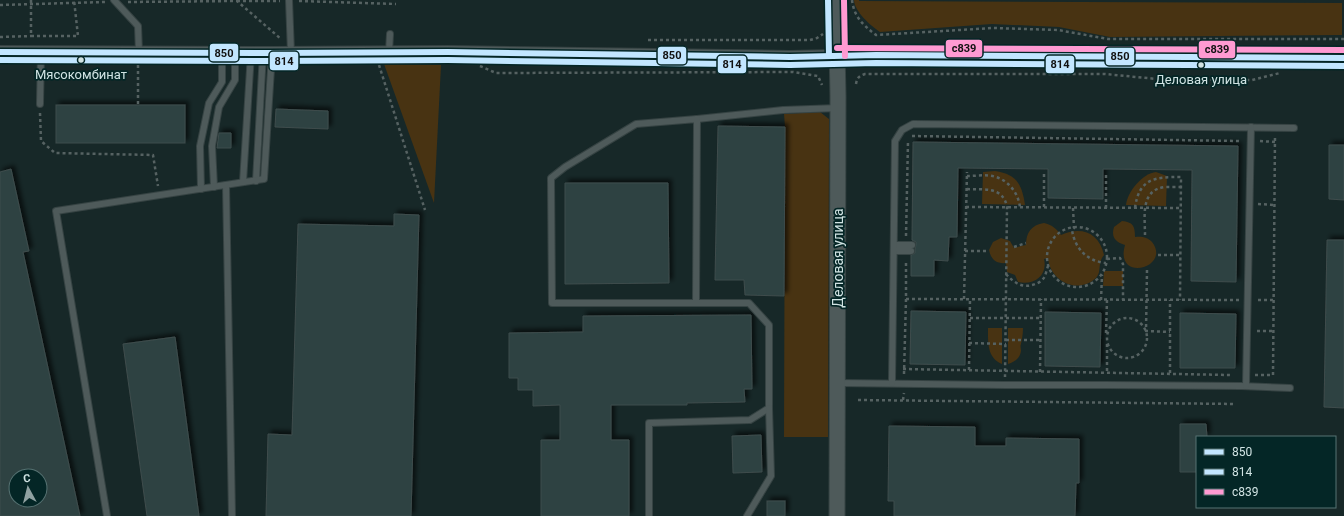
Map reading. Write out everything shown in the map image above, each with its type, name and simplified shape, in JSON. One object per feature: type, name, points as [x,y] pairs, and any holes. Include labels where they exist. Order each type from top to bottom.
[{"type":"street","name":"Деловая улица","points":[[836,0],[838,108],[837,516]]},
{"type":"street","points":[[0,52],[41,52],[138,58],[222,53],[448,52],[790,57],[1344,58]]},
{"type":"lane","points":[[289,0],[291,53]]},
{"type":"lane","points":[[115,1],[138,26],[138,58]]},
{"type":"lane","points":[[389,52],[390,34]]},
{"type":"lane","points":[[40,104],[41,52]]},
{"type":"lane","points":[[201,189],[200,146],[209,103],[222,82],[222,53]]},
{"type":"lane","points":[[214,187],[212,146],[219,107],[235,80],[235,53]]},
{"type":"lane","points":[[107,516],[56,210],[264,179],[269,97],[262,53]]},
{"type":"lane","points":[[256,180],[262,53]]},
{"type":"lane","points":[[243,182],[262,53]]},
{"type":"lane","points":[[269,97],[276,98]]},
{"type":"lane","points":[[746,516],[771,476],[769,325],[749,303],[552,303],[551,178],[564,167],[636,124],[784,110],[838,108]]},
{"type":"lane","points":[[696,303],[697,119]]},
{"type":"lane","points":[[892,382],[895,141],[902,130],[913,124],[1294,128]]},
{"type":"lane","points":[[1246,386],[1251,128]]},
{"type":"lane","points":[[226,185],[232,516]]},
{"type":"lane","points":[[894,248],[909,248]]},
{"type":"lane","points":[[838,382],[1004,385],[1246,386],[1290,388]]},
{"type":"lane","points":[[649,516],[649,423],[750,420],[769,408]]},
{"type":"path","points":[[30,0],[31,36]]},
{"type":"path","points":[[0,5],[115,1],[289,0],[396,4]]},
{"type":"path","points":[[852,0],[853,7],[861,23],[876,34],[993,28],[1058,30],[1108,40],[1344,39]]},
{"type":"path","points":[[237,1],[281,40],[291,40]]},
{"type":"path","points":[[0,37],[78,36],[74,2]]},
{"type":"path","points":[[794,40],[810,40],[817,38],[824,33],[825,30]]},
{"type":"path","points":[[138,58],[138,105]]},
{"type":"path","points":[[378,62],[425,210]]},
{"type":"path","points":[[478,65],[496,73],[794,72],[818,76],[822,85]]},
{"type":"path","points":[[856,84],[857,79],[861,75],[865,74],[1105,74],[1157,79],[1252,80],[1280,73]]},
{"type":"path","points":[[40,104],[41,141],[55,153],[153,155],[160,195]]},
{"type":"path","points":[[892,368],[1040,372],[1273,375],[1275,128]]},
{"type":"path","points":[[904,400],[906,299],[909,248],[908,136],[1275,142]]},
{"type":"path","points":[[1044,172],[1044,208]]},
{"type":"path","points":[[1106,173],[1106,208]]},
{"type":"path","points":[[964,299],[967,174],[996,177],[1002,180],[1016,193],[1020,208]]},
{"type":"path","points":[[1135,208],[1139,192],[1149,181],[1161,177],[1181,177],[1180,300]]},
{"type":"path","points":[[1145,234],[1147,199],[1152,192],[1165,187],[1181,187]]},
{"type":"path","points":[[967,190],[992,190],[1002,196],[1006,201],[1006,344],[1004,385]]},
{"type":"path","points":[[966,207],[1181,208]]},
{"type":"path","points":[[1073,208],[1073,236],[1076,245],[1081,252],[1094,260],[1107,261],[1120,258],[1123,264],[1123,300]]},
{"type":"path","points":[[1101,300],[1102,274],[1107,261],[1104,244],[1099,237],[1086,229],[1074,228],[1062,231],[1055,236],[1050,243],[1046,258],[1048,266],[1051,274],[1062,284],[1076,288],[1084,287],[1091,284],[1102,274]]},
{"type":"path","points":[[1014,247],[1026,244]]},
{"type":"path","points":[[965,251],[989,251]]},
{"type":"path","points":[[1158,255],[1180,255]]},
{"type":"path","points":[[1006,273],[1018,284],[1027,286],[1040,282],[1044,277],[1048,266]]},
{"type":"path","points":[[1146,331],[1138,321],[1125,318],[1114,322],[1110,327],[1106,338],[1110,349],[1114,354],[1126,359],[1139,355],[1143,350],[1147,338],[1147,270]]},
{"type":"path","points":[[893,298],[1041,300],[1274,300]]},
{"type":"path","points":[[969,370],[970,299]]},
{"type":"path","points":[[1040,372],[1041,300]]},
{"type":"path","points":[[1107,300],[1107,385]]},
{"type":"path","points":[[1170,300],[1170,386]]},
{"type":"path","points":[[970,318],[1040,318]]},
{"type":"path","points":[[1146,331],[1170,332]]},
{"type":"path","points":[[1006,340],[1040,340]]},
{"type":"path","points":[[969,343],[1006,344]]},
{"type":"path","points":[[858,400],[1236,404]]},
{"type":"shaded area","points":[[854,0],[1342,3],[1342,35],[1110,37],[1059,27],[992,24],[880,32],[860,13]]},
{"type":"shaded area","points":[[384,64],[441,65],[434,203]]},
{"type":"shaded area","points":[[820,112],[829,119],[828,437],[784,437],[784,114]]},
{"type":"shaded area","points":[[995,171],[1009,175],[1017,182],[1020,186],[1025,205],[982,204],[983,172]]},
{"type":"shaded area","points":[[1156,172],[1167,176],[1166,206],[1126,205],[1129,194],[1136,184],[1151,173]]},
{"type":"shaded area","points":[[1122,221],[1129,222],[1133,225],[1135,237],[1144,237],[1148,239],[1152,242],[1156,251],[1155,259],[1142,268],[1134,268],[1127,264],[1124,257],[1125,245],[1116,241],[1115,239],[1113,234],[1114,227]]},
{"type":"shaded area","points":[[1044,223],[1054,227],[1061,235],[1068,232],[1082,231],[1093,236],[1098,241],[1102,247],[1104,255],[1101,261],[1098,276],[1096,278],[1089,283],[1081,285],[1066,283],[1059,279],[1054,273],[1048,258],[1044,259],[1044,270],[1038,278],[1034,281],[1024,283],[1018,282],[1015,275],[1007,272],[1006,263],[997,262],[991,256],[989,250],[993,242],[1001,238],[1010,241],[1014,248],[1026,245],[1030,230],[1039,224]]},
{"type":"shaded area","points":[[1104,271],[1123,271],[1123,286],[1103,286]]},
{"type":"shaded area","points":[[988,328],[1002,328],[1002,364],[993,358],[989,349]]},
{"type":"shaded area","points":[[1008,328],[1023,328],[1020,356],[1015,361],[1008,364]]},
{"type":"building","points":[[56,105],[185,105],[185,143],[56,143]]},
{"type":"building","points":[[276,109],[328,111],[328,129],[275,127]]},
{"type":"building","points":[[718,126],[785,127],[784,296],[745,295],[744,280],[715,280]]},
{"type":"building","points":[[219,133],[231,133],[231,148],[217,148]]},
{"type":"building","points":[[913,142],[1238,146],[1236,282],[1191,281],[1192,170],[1103,169],[1103,199],[1048,198],[1048,169],[958,168],[957,237],[949,237],[948,261],[934,260],[934,276],[911,276],[911,255],[915,253],[916,245],[916,242],[912,240]]},
{"type":"building","points":[[1329,145],[1344,145],[1344,200],[1329,199]]},
{"type":"building","points":[[11,169],[29,251],[23,252],[80,516],[0,516],[0,172]]},
{"type":"building","points":[[565,183],[668,183],[669,283],[565,284]]},
{"type":"building","points":[[394,214],[419,215],[411,516],[266,516],[268,434],[292,435],[298,224],[394,226]]},
{"type":"building","points":[[1327,240],[1344,240],[1344,408],[1324,407]]},
{"type":"building","points":[[911,311],[966,312],[965,365],[910,364]]},
{"type":"building","points":[[1045,312],[1101,313],[1100,367],[1045,366]]},
{"type":"building","points":[[1180,313],[1236,314],[1235,368],[1180,368]]},
{"type":"building","points":[[751,315],[752,389],[744,389],[745,402],[687,403],[687,405],[611,405],[611,440],[629,440],[629,516],[541,516],[541,440],[560,440],[560,405],[533,406],[533,390],[518,390],[518,378],[509,378],[509,333],[583,332],[583,316]]},
{"type":"building","points":[[175,337],[199,516],[147,516],[123,344]]},
{"type":"building","points":[[1180,424],[1206,424],[1207,436],[1196,436],[1196,472],[1180,472]]},
{"type":"building","points":[[889,426],[975,427],[975,446],[1006,446],[1006,438],[1079,439],[1079,483],[1076,483],[1075,516],[894,516],[894,501],[888,501]]},
{"type":"building","points":[[761,435],[762,472],[733,473],[732,436]]},
{"type":"building","points":[[767,501],[785,501],[785,516],[767,516]]},
{"type":"transit line","name":"814","points":[[828,0],[829,56]]},
{"type":"transit line","name":"с839","points":[[844,0],[845,56]]},
{"type":"transit line","name":"с839","points":[[837,48],[1344,50]]},
{"type":"transit line","name":"850","points":[[0,52],[448,52],[790,57],[876,55],[1344,58]]},
{"type":"transit line","name":"814","points":[[0,60],[448,60],[790,65],[876,63],[1344,66]]},
{"type":"place","name":"Мясокомбинат","points":[[81,60]]},
{"type":"place","name":"Деловая улица","points":[[1201,65]]}]
